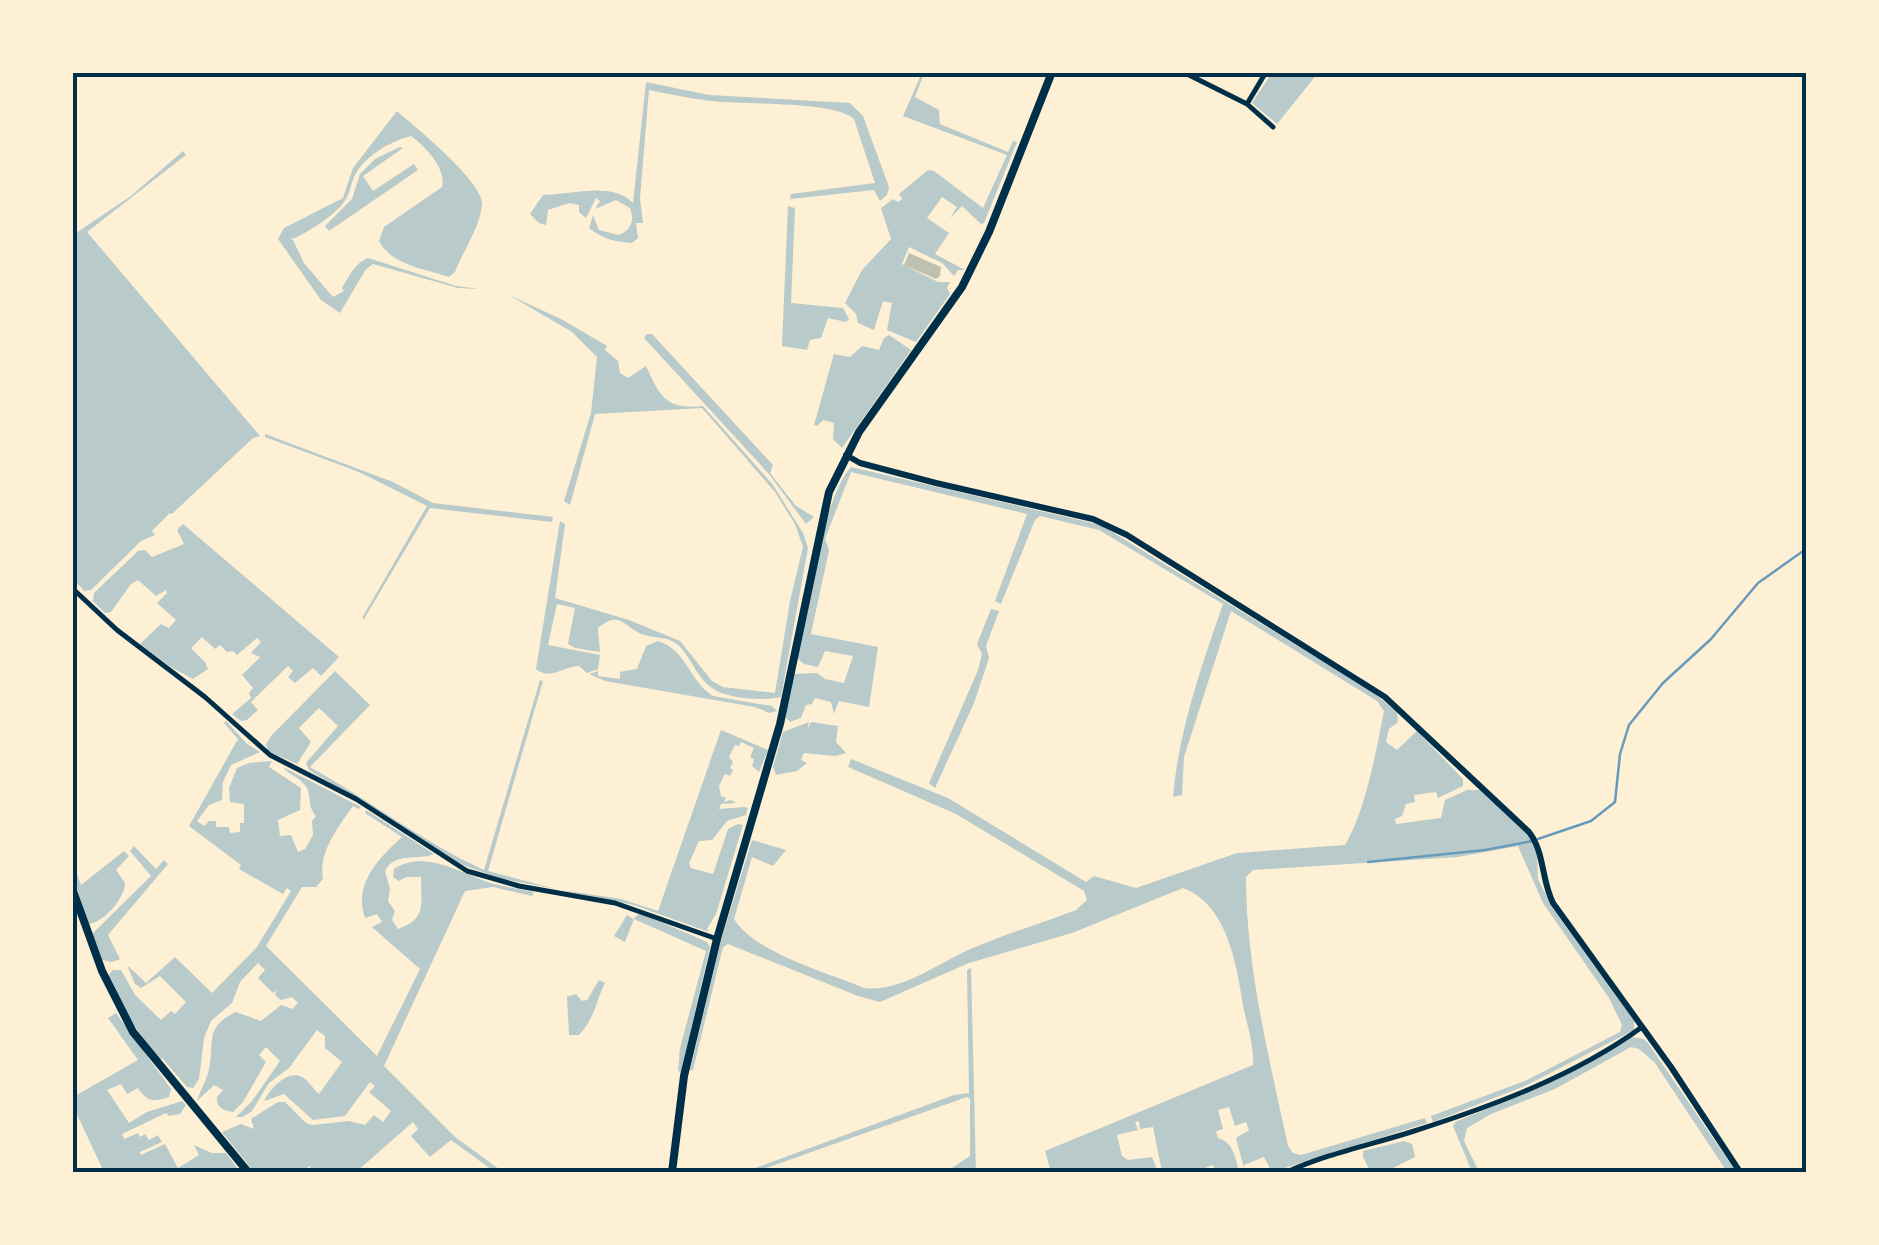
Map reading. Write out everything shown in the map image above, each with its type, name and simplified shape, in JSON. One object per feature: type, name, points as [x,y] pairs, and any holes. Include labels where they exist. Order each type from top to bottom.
[{"type":"main road","points":[[672,1172],[683,1084],[718,939],[780,724],[825,503],[846,455],[962,287],[990,230],[1052,72]]},
{"type":"main road","points":[[72,888],[102,971],[132,1032],[248,1172]]},
{"type":"street","points":[[1183,72],[1247,104],[1272,127]]},
{"type":"street","points":[[1247,104],[1266,72]]},
{"type":"street","points":[[846,455],[854,461],[936,483],[1102,521],[1392,702],[1529,832],[1540,849],[1543,876],[1553,903],[1740,1172]]},
{"type":"street","points":[[72,588],[117,630],[206,697],[270,755],[356,799],[467,871],[519,886],[615,903],[718,939]]},
{"type":"street","points":[[1286,1172],[1416,1131],[1528,1089],[1642,1027]]},
{"type":"shaded area","points":[[1272,73],[1318,73],[1277,124],[1252,103]]},
{"type":"shaded area","points":[[921,75],[915,97],[939,110],[940,124],[1008,152],[1013,141],[1017,142],[984,223],[962,206],[950,218],[957,207],[942,197],[927,218],[949,233],[935,254],[965,270],[958,270],[954,276],[942,263],[909,247],[902,264],[938,282],[950,282],[950,294],[916,342],[887,330],[892,303],[883,301],[874,330],[858,323],[856,314],[845,303],[862,270],[891,239],[881,208],[893,199],[902,199],[899,194],[928,170],[983,208],[1007,155],[903,116]]},
{"type":"shaded area","points":[[646,82],[709,95],[850,103],[863,116],[889,187],[887,195],[880,201],[874,190],[790,199],[791,194],[875,183],[854,119],[844,113],[809,106],[704,100],[649,90],[640,198],[643,223],[636,223],[638,238],[632,243],[615,241],[589,228],[593,215],[599,230],[618,235],[629,228],[630,208],[616,200],[595,209],[600,201],[596,198],[586,218],[579,212],[579,205],[569,203],[548,210],[546,225],[539,223],[530,214],[543,195],[603,191],[624,196],[633,203]]},
{"type":"shaded area","points":[[397,111],[447,155],[480,195],[478,222],[455,272],[449,277],[410,265],[392,256],[379,241],[384,227],[442,187],[438,166],[411,136],[371,156],[358,169],[347,196],[335,212],[290,240],[333,297],[344,291],[342,288],[353,270],[368,258],[456,286],[480,289],[458,288],[373,264],[366,269],[340,313],[321,300],[278,239],[284,228],[343,198],[353,168]]},
{"type":"shaded area","points":[[403,148],[363,176],[373,191],[414,164],[418,170],[329,231],[325,226],[352,199],[360,174],[375,159]]},
{"type":"shaded area","points":[[183,151],[186,155],[87,232],[260,436],[253,438],[170,513],[152,531],[155,535],[141,541],[91,590],[84,591],[72,577],[73,235],[131,196]]},
{"type":"shaded area","points":[[788,206],[795,208],[791,303],[843,308],[849,319],[846,322],[828,318],[821,338],[810,340],[807,350],[782,346]]},
{"type":"shaded area","points":[[509,295],[607,346],[605,350],[618,361],[620,373],[628,378],[646,366],[666,399],[680,406],[703,406],[773,485],[803,533],[808,548],[781,697],[745,698],[719,692],[702,678],[677,644],[639,633],[616,620],[598,628],[600,652],[575,648],[568,644],[575,608],[557,604],[548,645],[600,655],[598,669],[587,673],[579,666],[547,674],[536,669],[560,521],[565,524],[555,598],[629,620],[680,641],[712,681],[723,687],[775,693],[803,547],[795,524],[775,492],[702,408],[595,414],[570,505],[564,501],[591,413],[597,357],[572,332]]},
{"type":"shaded area","points":[[652,334],[773,465],[770,473],[796,506],[814,517],[806,524],[769,474],[644,338]]},
{"type":"shaded area","points":[[889,335],[911,350],[842,448],[833,439],[834,423],[823,420],[814,425],[834,354],[850,357],[862,346],[879,350]]},
{"type":"shaded area","points":[[265,434],[393,482],[433,503],[553,517],[552,522],[430,508],[364,619],[427,506],[359,472]]},
{"type":"shaded area","points":[[851,467],[1101,525],[1371,691],[1397,712],[1398,722],[1389,729],[1386,742],[1397,750],[1417,731],[1463,779],[1463,786],[1438,798],[1436,792],[1414,795],[1415,802],[1406,804],[1402,816],[1395,819],[1396,824],[1441,818],[1445,800],[1467,790],[1480,790],[1528,834],[1537,851],[1538,879],[1551,906],[1634,1021],[1634,1030],[1527,1085],[1433,1122],[1431,1116],[1527,1080],[1620,1032],[1622,1025],[1609,998],[1543,903],[1518,846],[1458,857],[1253,870],[1246,877],[1260,1012],[1288,1146],[1293,1153],[1301,1155],[1425,1118],[1427,1123],[1272,1172],[1264,1157],[1244,1165],[1245,1172],[1236,1138],[1249,1130],[1246,1122],[1235,1126],[1229,1107],[1218,1110],[1223,1129],[1216,1131],[1218,1138],[1233,1151],[1239,1171],[1232,1172],[1230,1167],[1225,1172],[1216,1172],[1213,1165],[1202,1169],[1203,1172],[1162,1172],[1153,1127],[1140,1129],[1139,1121],[1135,1122],[1138,1130],[1117,1135],[1122,1156],[1128,1160],[1152,1157],[1158,1172],[1051,1172],[1045,1151],[1253,1065],[1228,940],[1211,908],[1183,888],[1072,933],[969,963],[880,1002],[728,944],[723,947],[690,1070],[721,940],[752,840],[786,850],[773,866],[752,857],[734,919],[774,952],[864,988],[906,981],[973,948],[1076,910],[1087,900],[1084,891],[956,814],[848,767],[851,759],[948,798],[1086,882],[1094,876],[1136,888],[1237,853],[1345,845],[1369,780],[1384,711],[1377,701],[1231,611],[1184,757],[1182,795],[1173,797],[1186,723],[1223,604],[1099,530],[1040,516],[1001,604],[995,601],[1027,514],[851,472],[825,539],[829,550],[811,634],[878,647],[869,707],[839,701],[834,714],[831,702],[815,698],[806,705],[801,718],[790,722],[785,717],[794,674],[817,673],[844,683],[853,656],[825,651],[818,667],[797,658],[824,528],[841,481]]},
{"type":"shaded area","points":[[183,524],[339,657],[321,676],[313,668],[295,683],[288,677],[293,671],[288,666],[251,702],[258,710],[247,720],[241,721],[232,714],[251,698],[253,688],[242,675],[260,657],[251,653],[261,642],[257,638],[237,655],[220,645],[215,649],[202,637],[191,648],[208,669],[193,679],[140,644],[161,624],[169,628],[176,620],[157,603],[166,590],[156,596],[138,580],[111,612],[105,613],[93,601],[94,593],[138,551],[145,550],[152,557],[184,544],[177,530]]},
{"type":"shaded area","points":[[991,609],[999,611],[986,646],[989,658],[974,703],[935,788],[929,783],[978,670],[982,654],[977,644]]},
{"type":"shaded area","points":[[658,641],[682,658],[713,696],[772,706],[777,711],[769,713],[755,707],[605,681],[589,674],[598,671],[598,676],[620,679],[620,672],[637,669],[646,646]]},
{"type":"shaded area","points":[[335,671],[370,705],[310,767],[439,847],[484,870],[540,680],[543,681],[488,871],[556,889],[502,879],[463,865],[309,770],[306,763],[338,726],[319,708],[299,728],[311,742],[297,764],[268,751],[266,744],[272,735]]},
{"type":"shaded area","points":[[226,721],[260,752],[231,765],[223,782],[222,800],[209,805],[197,821],[204,826],[216,821],[216,827],[229,827],[230,833],[240,832],[244,804],[230,802],[229,788],[237,768],[249,763],[272,761],[269,767],[301,788],[300,810],[278,820],[280,836],[291,835],[298,852],[305,849],[313,835],[312,821],[316,816],[307,788],[283,767],[361,807],[353,806],[330,841],[323,860],[323,879],[316,887],[302,887],[266,946],[377,1056],[420,969],[372,927],[382,922],[377,914],[365,918],[365,883],[377,863],[402,837],[366,810],[434,854],[395,861],[385,871],[390,889],[388,901],[395,911],[392,920],[398,929],[414,920],[421,903],[421,877],[399,881],[393,877],[394,869],[406,863],[432,862],[494,884],[534,892],[532,896],[493,887],[465,891],[384,1066],[455,1137],[503,1172],[495,1172],[451,1140],[430,1157],[411,1136],[418,1129],[413,1122],[356,1172],[311,1172],[310,1166],[300,1172],[254,1172],[222,1132],[241,1124],[254,1129],[251,1119],[278,1102],[285,1102],[312,1125],[349,1121],[365,1125],[374,1115],[383,1122],[391,1111],[369,1092],[375,1086],[370,1082],[345,1116],[313,1120],[284,1094],[264,1101],[283,1079],[296,1075],[319,1094],[342,1062],[325,1048],[325,1036],[317,1030],[289,1068],[269,1083],[252,1111],[243,1117],[236,1117],[280,1061],[266,1047],[259,1055],[266,1062],[233,1112],[219,1106],[217,1097],[223,1090],[214,1085],[197,1101],[219,1023],[236,1012],[261,1021],[281,1005],[292,1009],[298,1003],[292,997],[281,1000],[275,995],[276,990],[273,993],[258,978],[265,970],[258,963],[240,982],[232,1003],[211,1021],[204,1038],[199,1079],[193,1088],[187,1087],[162,1058],[158,1060],[126,1013],[108,976],[113,970],[121,970],[135,995],[161,1020],[171,1011],[175,1014],[186,1002],[160,976],[141,988],[135,984],[127,965],[146,983],[175,957],[212,993],[257,947],[291,891],[287,888],[283,894],[239,869],[241,865],[189,826],[238,739]]},
{"type":"shaded area","points":[[809,722],[807,730],[811,722],[838,726],[836,742],[846,753],[804,753],[801,760],[807,763],[797,771],[776,775],[773,767],[783,732]]},
{"type":"shaded area","points":[[721,730],[768,750],[759,772],[750,757],[754,748],[741,742],[735,745],[729,757],[733,770],[730,776],[725,774],[719,786],[721,796],[726,798],[724,802],[736,803],[721,804],[719,809],[745,807],[746,815],[727,821],[712,840],[699,841],[689,863],[691,868],[713,874],[728,829],[743,825],[709,932],[634,905],[562,890],[621,899],[658,911]]},
{"type":"shaded area","points":[[134,846],[156,869],[164,860],[168,864],[108,935],[120,959],[102,960],[92,934],[151,876],[130,851]]},
{"type":"shaded area","points":[[124,851],[129,856],[116,870],[125,883],[118,902],[89,924],[73,877],[72,861],[81,885]]},
{"type":"shaded area","points":[[640,913],[707,942],[710,947],[681,1072],[680,1048],[706,951],[634,919],[625,942],[614,936],[627,915],[633,919]]},
{"type":"shaded area","points":[[971,968],[976,1172],[946,1172],[970,1156],[967,1097],[755,1172],[744,1172],[954,1095],[969,1093],[967,970]]},
{"type":"shaded area","points":[[599,980],[605,983],[588,1023],[579,1035],[569,1035],[567,997],[576,994],[582,1001],[587,1000]]},
{"type":"shaded area","points":[[116,1013],[171,1089],[169,1097],[155,1100],[138,1088],[127,1094],[121,1084],[107,1090],[129,1123],[147,1112],[182,1101],[186,1105],[180,1114],[166,1113],[122,1134],[124,1139],[138,1133],[149,1140],[158,1135],[162,1142],[140,1152],[141,1155],[165,1144],[178,1168],[199,1155],[194,1145],[212,1153],[226,1153],[237,1168],[231,1172],[104,1172],[73,1106],[73,1097],[138,1060],[108,1018]]},
{"type":"shaded area","points":[[1632,1037],[1648,1043],[1736,1172],[1727,1172],[1655,1063],[1631,1047],[1555,1089],[1491,1114],[1467,1128],[1464,1141],[1479,1172],[1472,1172],[1453,1126],[1455,1122],[1518,1096]]},
{"type":"shaded area","points":[[1404,1141],[1412,1144],[1415,1157],[1390,1172],[1370,1171],[1363,1151]]},
{"type":"building","points":[[909,253],[941,267],[940,276],[936,279],[904,265]]},
{"type":"waterway","points":[[1538,839],[1591,821],[1615,802],[1620,754],[1629,725],[1663,683],[1711,639],[1758,583],[1806,549]]},
{"type":"waterway","points":[[1368,862],[1532,841]]}]
